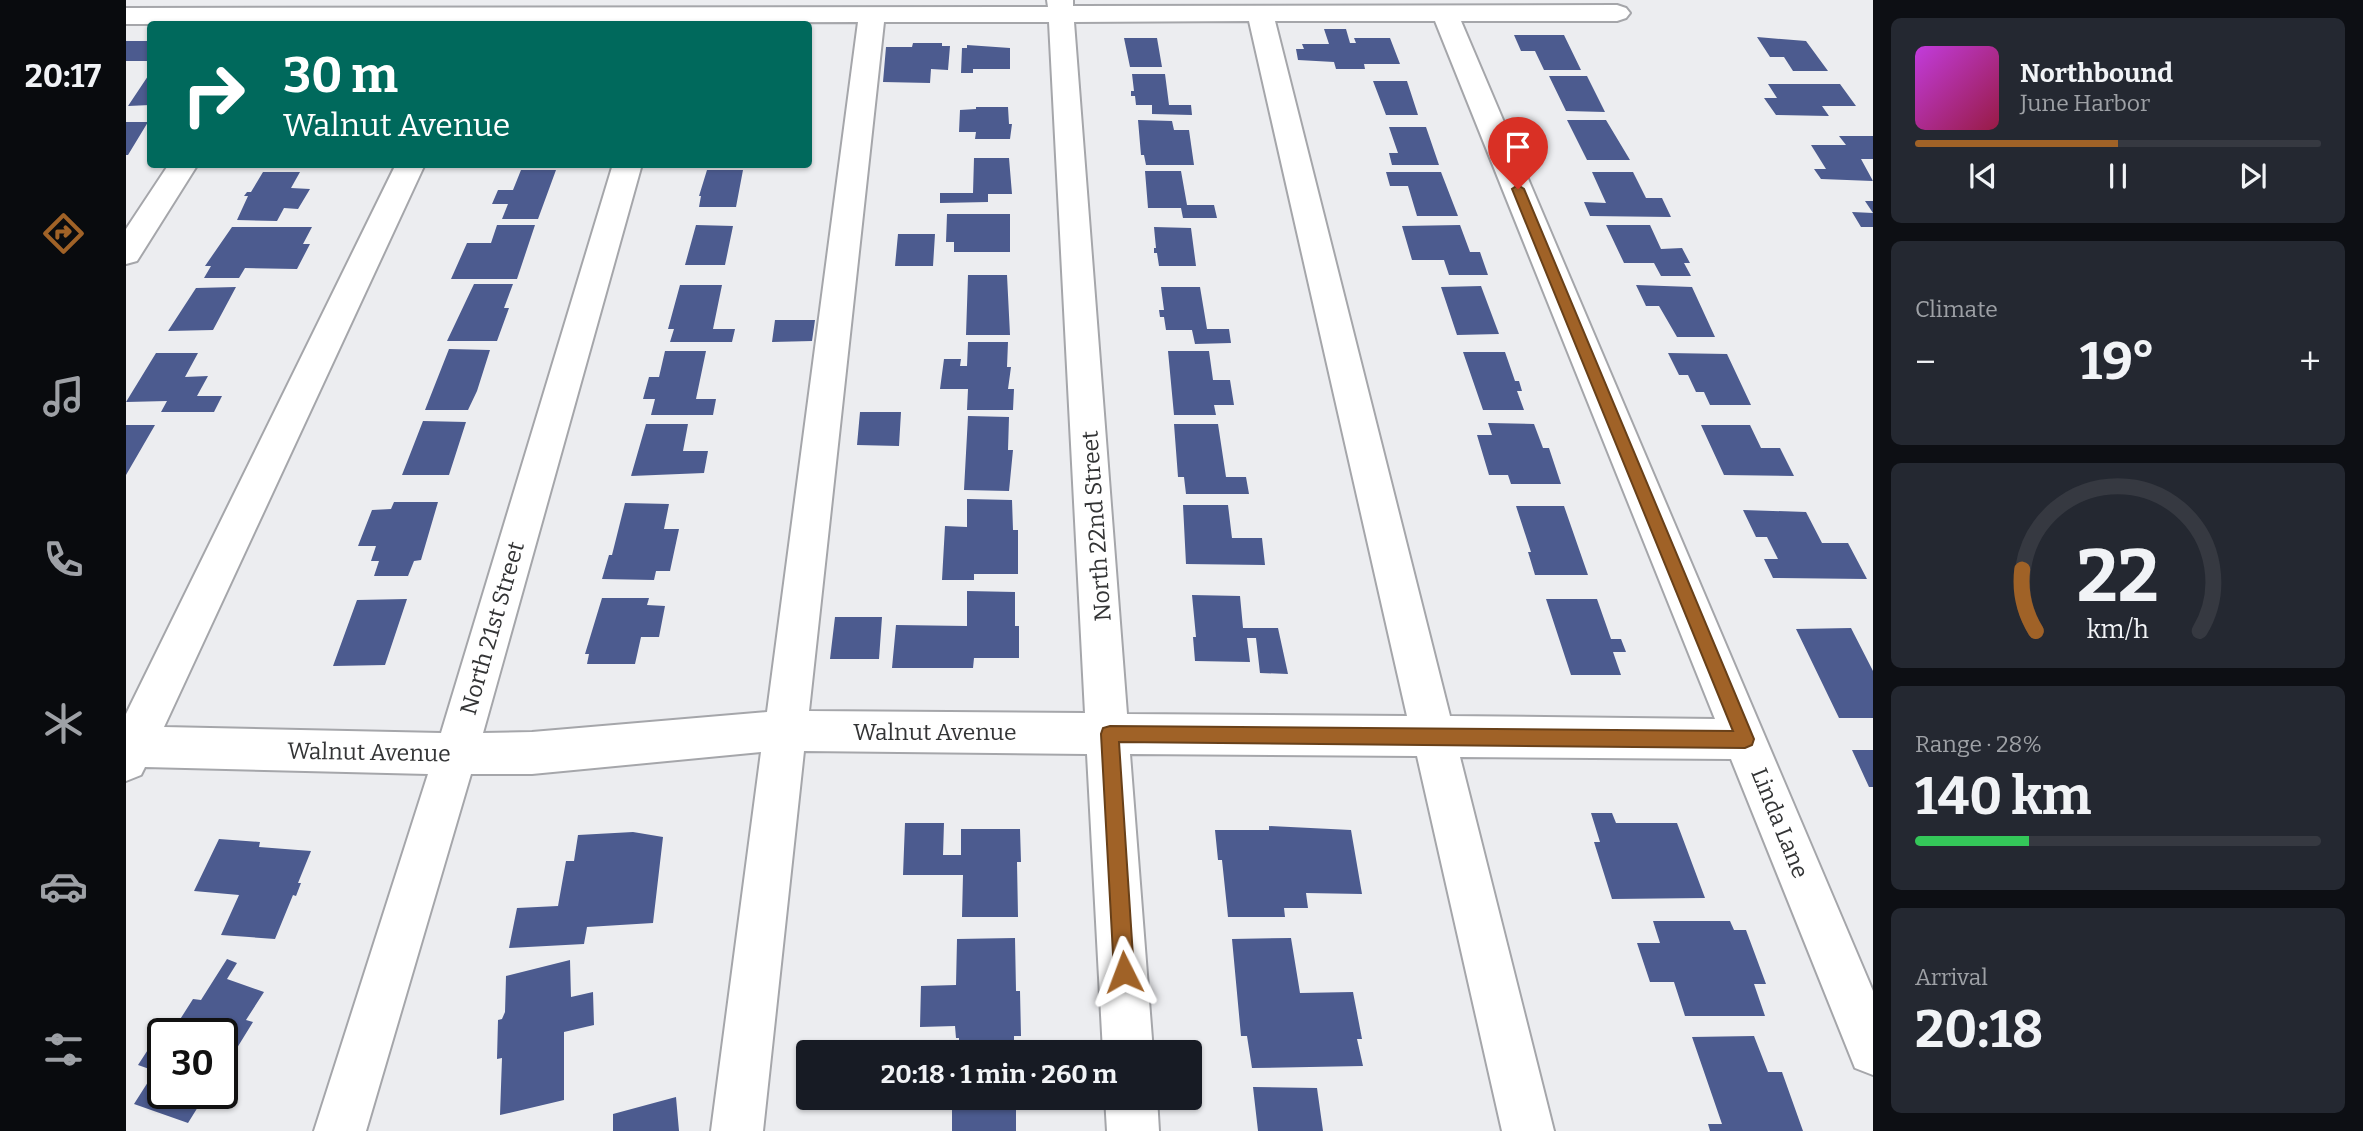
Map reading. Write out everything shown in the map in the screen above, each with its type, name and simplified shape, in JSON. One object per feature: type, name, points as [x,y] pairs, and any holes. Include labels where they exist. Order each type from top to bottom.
[{"type":"street","points":[[126,16],[223,7],[280,19],[670,19],[1061,6],[1260,13],[1617,13]]},
{"type":"street","name":"North 22nd Street","points":[[1061,6],[1110,734],[1127,1040]]},
{"type":"street","points":[[737,1131],[872,13]]},
{"type":"street","points":[[1260,13],[1528,1131]]},
{"type":"street","name":"Linda Lane","points":[[1445,13],[1873,1050]]},
{"type":"street","points":[[126,253],[181,168]]},
{"type":"street","points":[[128,751],[409,168]]},
{"type":"street","name":"North 21st Street","points":[[340,1131],[456,754],[627,168]]},
{"type":"street","name":"Walnut Avenue","points":[[128,751],[532,753],[734,733],[786,731],[1745,739]]},
{"type":"street","points":[[1132,1110],[1133,1131]]},
{"type":"building","points":[[1324,29],[1346,29],[1350,43],[1356,43],[1354,38],[1390,38],[1400,64],[1364,64],[1365,69],[1336,69],[1334,62],[1298,60],[1296,49],[1304,49],[1302,44],[1329,44]]},
{"type":"building","points":[[1514,35],[1564,35],[1581,70],[1544,70],[1535,51],[1521,51]]},
{"type":"building","points":[[1757,37],[1806,41],[1828,71],[1793,71],[1784,57],[1770,57]]},
{"type":"building","points":[[1124,38],[1157,38],[1162,67],[1130,67]]},
{"type":"building","points":[[126,41],[147,41],[147,61],[126,61]]},
{"type":"building","points":[[913,43],[942,43],[942,46],[950,46],[948,70],[931,69],[930,83],[883,82],[886,47],[912,47]]},
{"type":"building","points":[[967,45],[1010,48],[1010,69],[973,69],[973,73],[961,73],[962,48],[967,48]]},
{"type":"building","points":[[1132,74],[1165,74],[1169,105],[1191,105],[1192,115],[1152,114],[1152,105],[1136,105],[1135,96],[1131,96],[1131,91],[1134,91]]},
{"type":"building","points":[[1549,76],[1587,76],[1605,112],[1566,111]]},
{"type":"building","points":[[147,78],[147,105],[128,106]]},
{"type":"building","points":[[1373,81],[1407,81],[1418,115],[1386,115]]},
{"type":"building","points":[[1768,84],[1840,84],[1856,106],[1822,106],[1829,116],[1776,115],[1764,98],[1777,98]]},
{"type":"building","points":[[1008,107],[1009,124],[1012,124],[1010,139],[975,139],[976,132],[959,132],[960,110]]},
{"type":"building","points":[[1138,120],[1172,121],[1174,130],[1189,130],[1194,165],[1146,165],[1144,155],[1141,155]]},
{"type":"building","points":[[1567,120],[1606,120],[1630,160],[1587,160]]},
{"type":"building","points":[[126,122],[147,122],[128,155]]},
{"type":"building","points":[[1389,127],[1426,127],[1439,165],[1392,165],[1389,153],[1398,153]]},
{"type":"building","points":[[1839,136],[1873,136],[1873,159],[1861,159],[1873,181],[1821,179],[1814,169],[1826,169],[1811,145],[1846,145]]},
{"type":"building","points":[[974,158],[1009,158],[1012,194],[988,194],[988,202],[940,203],[940,193],[973,193]]},
{"type":"building","points":[[521,170],[556,170],[538,219],[502,219],[508,204],[492,204],[498,190],[513,190]]},
{"type":"building","points":[[707,170],[743,170],[736,207],[699,207],[699,196]]},
{"type":"building","points":[[1145,171],[1181,171],[1187,205],[1214,205],[1217,218],[1183,218],[1181,208],[1148,208]]},
{"type":"building","points":[[263,172],[300,172],[291,188],[310,189],[298,209],[284,208],[277,221],[237,220],[248,196],[244,196],[251,192]]},
{"type":"building","points":[[1386,172],[1441,172],[1458,216],[1417,216],[1408,186],[1390,186]]},
{"type":"building","points":[[1592,172],[1633,172],[1646,198],[1662,198],[1671,217],[1590,216],[1584,202],[1606,203]]},
{"type":"building","points":[[1865,201],[1873,201],[1873,213]]},
{"type":"building","points":[[1852,212],[1873,213],[1873,227],[1861,227]]},
{"type":"building","points":[[947,214],[1010,214],[1010,252],[954,252],[954,242],[946,242]]},
{"type":"building","points":[[497,225],[535,225],[517,279],[451,279],[467,243],[491,243]]},
{"type":"building","points":[[696,225],[733,226],[725,265],[685,265]]},
{"type":"building","points":[[1460,225],[1470,252],[1480,252],[1488,275],[1449,275],[1444,260],[1412,260],[1402,226]]},
{"type":"building","points":[[1606,225],[1650,225],[1661,249],[1682,248],[1690,263],[1684,263],[1691,276],[1661,276],[1654,263],[1624,263]]},
{"type":"building","points":[[232,227],[312,227],[303,244],[310,244],[297,269],[245,268],[239,278],[204,278],[211,266],[205,266]]},
{"type":"building","points":[[1154,227],[1191,228],[1196,266],[1159,266],[1157,253],[1154,253]]},
{"type":"building","points":[[898,234],[935,234],[933,266],[895,266]]},
{"type":"building","points":[[968,275],[1007,275],[1010,335],[966,335]]},
{"type":"building","points":[[474,284],[513,284],[504,308],[509,308],[497,341],[447,341]]},
{"type":"building","points":[[680,285],[722,285],[713,329],[735,329],[732,342],[670,342],[674,329],[668,329]]},
{"type":"building","points":[[1636,285],[1692,287],[1715,337],[1677,337],[1659,306],[1646,306]]},
{"type":"building","points":[[1481,286],[1499,334],[1457,335],[1441,287]]},
{"type":"building","points":[[236,287],[213,330],[168,331],[196,288]]},
{"type":"building","points":[[1161,287],[1200,287],[1207,329],[1229,329],[1231,343],[1195,344],[1192,330],[1166,330],[1164,317],[1160,317],[1159,310],[1164,310]]},
{"type":"building","points":[[775,320],[815,320],[812,341],[772,342]]},
{"type":"building","points":[[968,342],[1008,342],[1007,367],[1011,367],[1008,389],[1014,389],[1013,410],[967,410],[968,389],[940,389],[944,359],[961,359],[960,366],[967,366]]},
{"type":"building","points":[[449,349],[490,350],[477,391],[468,410],[425,410]]},
{"type":"building","points":[[665,351],[706,351],[696,399],[716,399],[713,415],[651,415],[655,399],[643,399],[649,377],[659,377]]},
{"type":"building","points":[[1168,351],[1209,351],[1213,380],[1230,380],[1234,405],[1214,405],[1216,415],[1174,415]]},
{"type":"building","points":[[1463,352],[1505,352],[1515,381],[1519,381],[1522,391],[1517,391],[1524,410],[1483,410]]},
{"type":"building","points":[[156,353],[198,353],[185,377],[208,376],[197,396],[222,396],[214,412],[161,412],[167,401],[126,402]]},
{"type":"building","points":[[1668,353],[1727,354],[1751,405],[1710,405],[1704,392],[1696,392],[1688,375],[1679,375]]},
{"type":"building","points":[[860,412],[901,412],[899,446],[857,445]]},
{"type":"building","points":[[968,416],[1009,417],[1008,450],[1013,450],[1009,491],[964,490]]},
{"type":"building","points":[[423,421],[466,422],[449,475],[402,475]]},
{"type":"building","points":[[1488,423],[1534,424],[1543,448],[1549,448],[1561,484],[1511,484],[1508,475],[1489,475],[1477,435],[1492,435]]},
{"type":"building","points":[[646,424],[688,424],[683,451],[708,451],[704,473],[631,476]]},
{"type":"building","points":[[1174,424],[1218,424],[1226,477],[1246,477],[1249,494],[1186,494],[1184,477],[1178,477]]},
{"type":"building","points":[[126,425],[155,425],[126,475]]},
{"type":"building","points":[[1701,425],[1750,425],[1761,448],[1780,448],[1794,476],[1724,475]]},
{"type":"building","points":[[967,499],[1012,500],[1013,530],[1018,530],[1018,574],[974,574],[974,580],[942,580],[945,526],[967,527]]},
{"type":"building","points":[[394,502],[438,502],[421,560],[414,561],[408,576],[374,576],[379,561],[371,561],[376,546],[358,546],[372,510],[391,509]]},
{"type":"building","points":[[625,503],[669,504],[664,529],[679,529],[670,571],[656,571],[654,580],[602,579],[609,555],[612,555]]},
{"type":"building","points":[[1183,505],[1228,505],[1232,538],[1262,538],[1265,565],[1186,564]]},
{"type":"building","points":[[1516,506],[1564,506],[1588,575],[1535,575],[1528,552],[1531,552]]},
{"type":"building","points":[[1743,510],[1806,512],[1822,543],[1848,543],[1867,579],[1773,578],[1764,559],[1778,559],[1767,537],[1756,537]]},
{"type":"building","points":[[967,591],[1015,592],[1019,658],[974,658],[973,668],[892,668],[896,625],[967,626]]},
{"type":"building","points":[[1192,595],[1240,596],[1243,628],[1278,628],[1288,674],[1260,673],[1256,638],[1247,638],[1250,662],[1195,661]]},
{"type":"building","points":[[602,598],[649,598],[647,605],[665,606],[659,637],[641,637],[635,664],[587,664],[589,654],[585,654]]},
{"type":"building","points":[[407,599],[385,665],[333,666],[357,600]]},
{"type":"building","points":[[1546,599],[1597,599],[1611,639],[1621,639],[1626,652],[1613,652],[1621,675],[1571,675]]},
{"type":"building","points":[[835,617],[882,617],[879,659],[830,659]]},
{"type":"building","points":[[1851,628],[1873,671],[1873,718],[1839,718],[1796,629]]},
{"type":"building","points":[[1852,750],[1873,750],[1873,787],[1869,787]]},
{"type":"building","points":[[1591,813],[1612,813],[1616,823],[1677,823],[1705,898],[1612,899],[1594,842],[1600,842]]},
{"type":"building","points":[[905,823],[944,823],[943,855],[961,855],[961,829],[1020,829],[1021,862],[1017,862],[1018,917],[962,917],[963,875],[903,875]]},
{"type":"building","points":[[1269,826],[1351,830],[1362,894],[1306,893],[1308,908],[1284,908],[1285,917],[1228,917],[1222,860],[1218,860],[1215,830],[1269,830]]},
{"type":"building","points":[[633,832],[663,837],[653,923],[587,927],[584,944],[509,948],[517,908],[558,906],[566,861],[574,861],[578,835]]},
{"type":"building","points":[[219,839],[260,842],[259,847],[311,851],[298,883],[301,883],[296,896],[293,895],[275,939],[221,935],[239,895],[194,891]]},
{"type":"building","points":[[1653,921],[1730,921],[1734,930],[1746,930],[1766,984],[1754,984],[1765,1016],[1685,1016],[1674,982],[1650,982],[1637,943],[1660,943]]},
{"type":"building","points":[[1015,938],[1016,991],[1020,991],[1021,1036],[1014,1036],[1014,1040],[959,1040],[956,1038],[955,1026],[920,1027],[921,986],[956,985],[957,939]]},
{"type":"building","points":[[1291,938],[1300,993],[1353,992],[1362,1039],[1357,1039],[1363,1066],[1252,1068],[1247,1036],[1241,1036],[1232,939]]},
{"type":"building","points":[[227,959],[237,963],[227,979],[264,992],[246,1020],[253,1022],[238,1046],[238,1018],[181,1018],[193,999],[201,1000]]},
{"type":"building","points":[[570,960],[571,997],[593,992],[594,1025],[564,1032],[564,1100],[500,1115],[502,1058],[497,1059],[498,1020],[502,1019],[505,1012],[506,976]]},
{"type":"building","points":[[1754,1036],[1768,1072],[1782,1072],[1803,1131],[1710,1131],[1708,1124],[1722,1124],[1692,1037]]},
{"type":"building","points":[[147,1051],[147,1068],[138,1065]]},
{"type":"building","points":[[147,1084],[147,1109],[134,1104]]},
{"type":"building","points":[[1253,1087],[1317,1088],[1323,1131],[1258,1131]]},
{"type":"building","points":[[676,1097],[679,1131],[613,1131],[613,1114]]},
{"type":"building","points":[[148,1109],[197,1109],[188,1123]]},
{"type":"building","points":[[952,1110],[1016,1110],[1016,1131],[952,1131]]},
{"type":"route","points":[[1124,972],[1110,734],[1745,739],[1518,189]]}]
